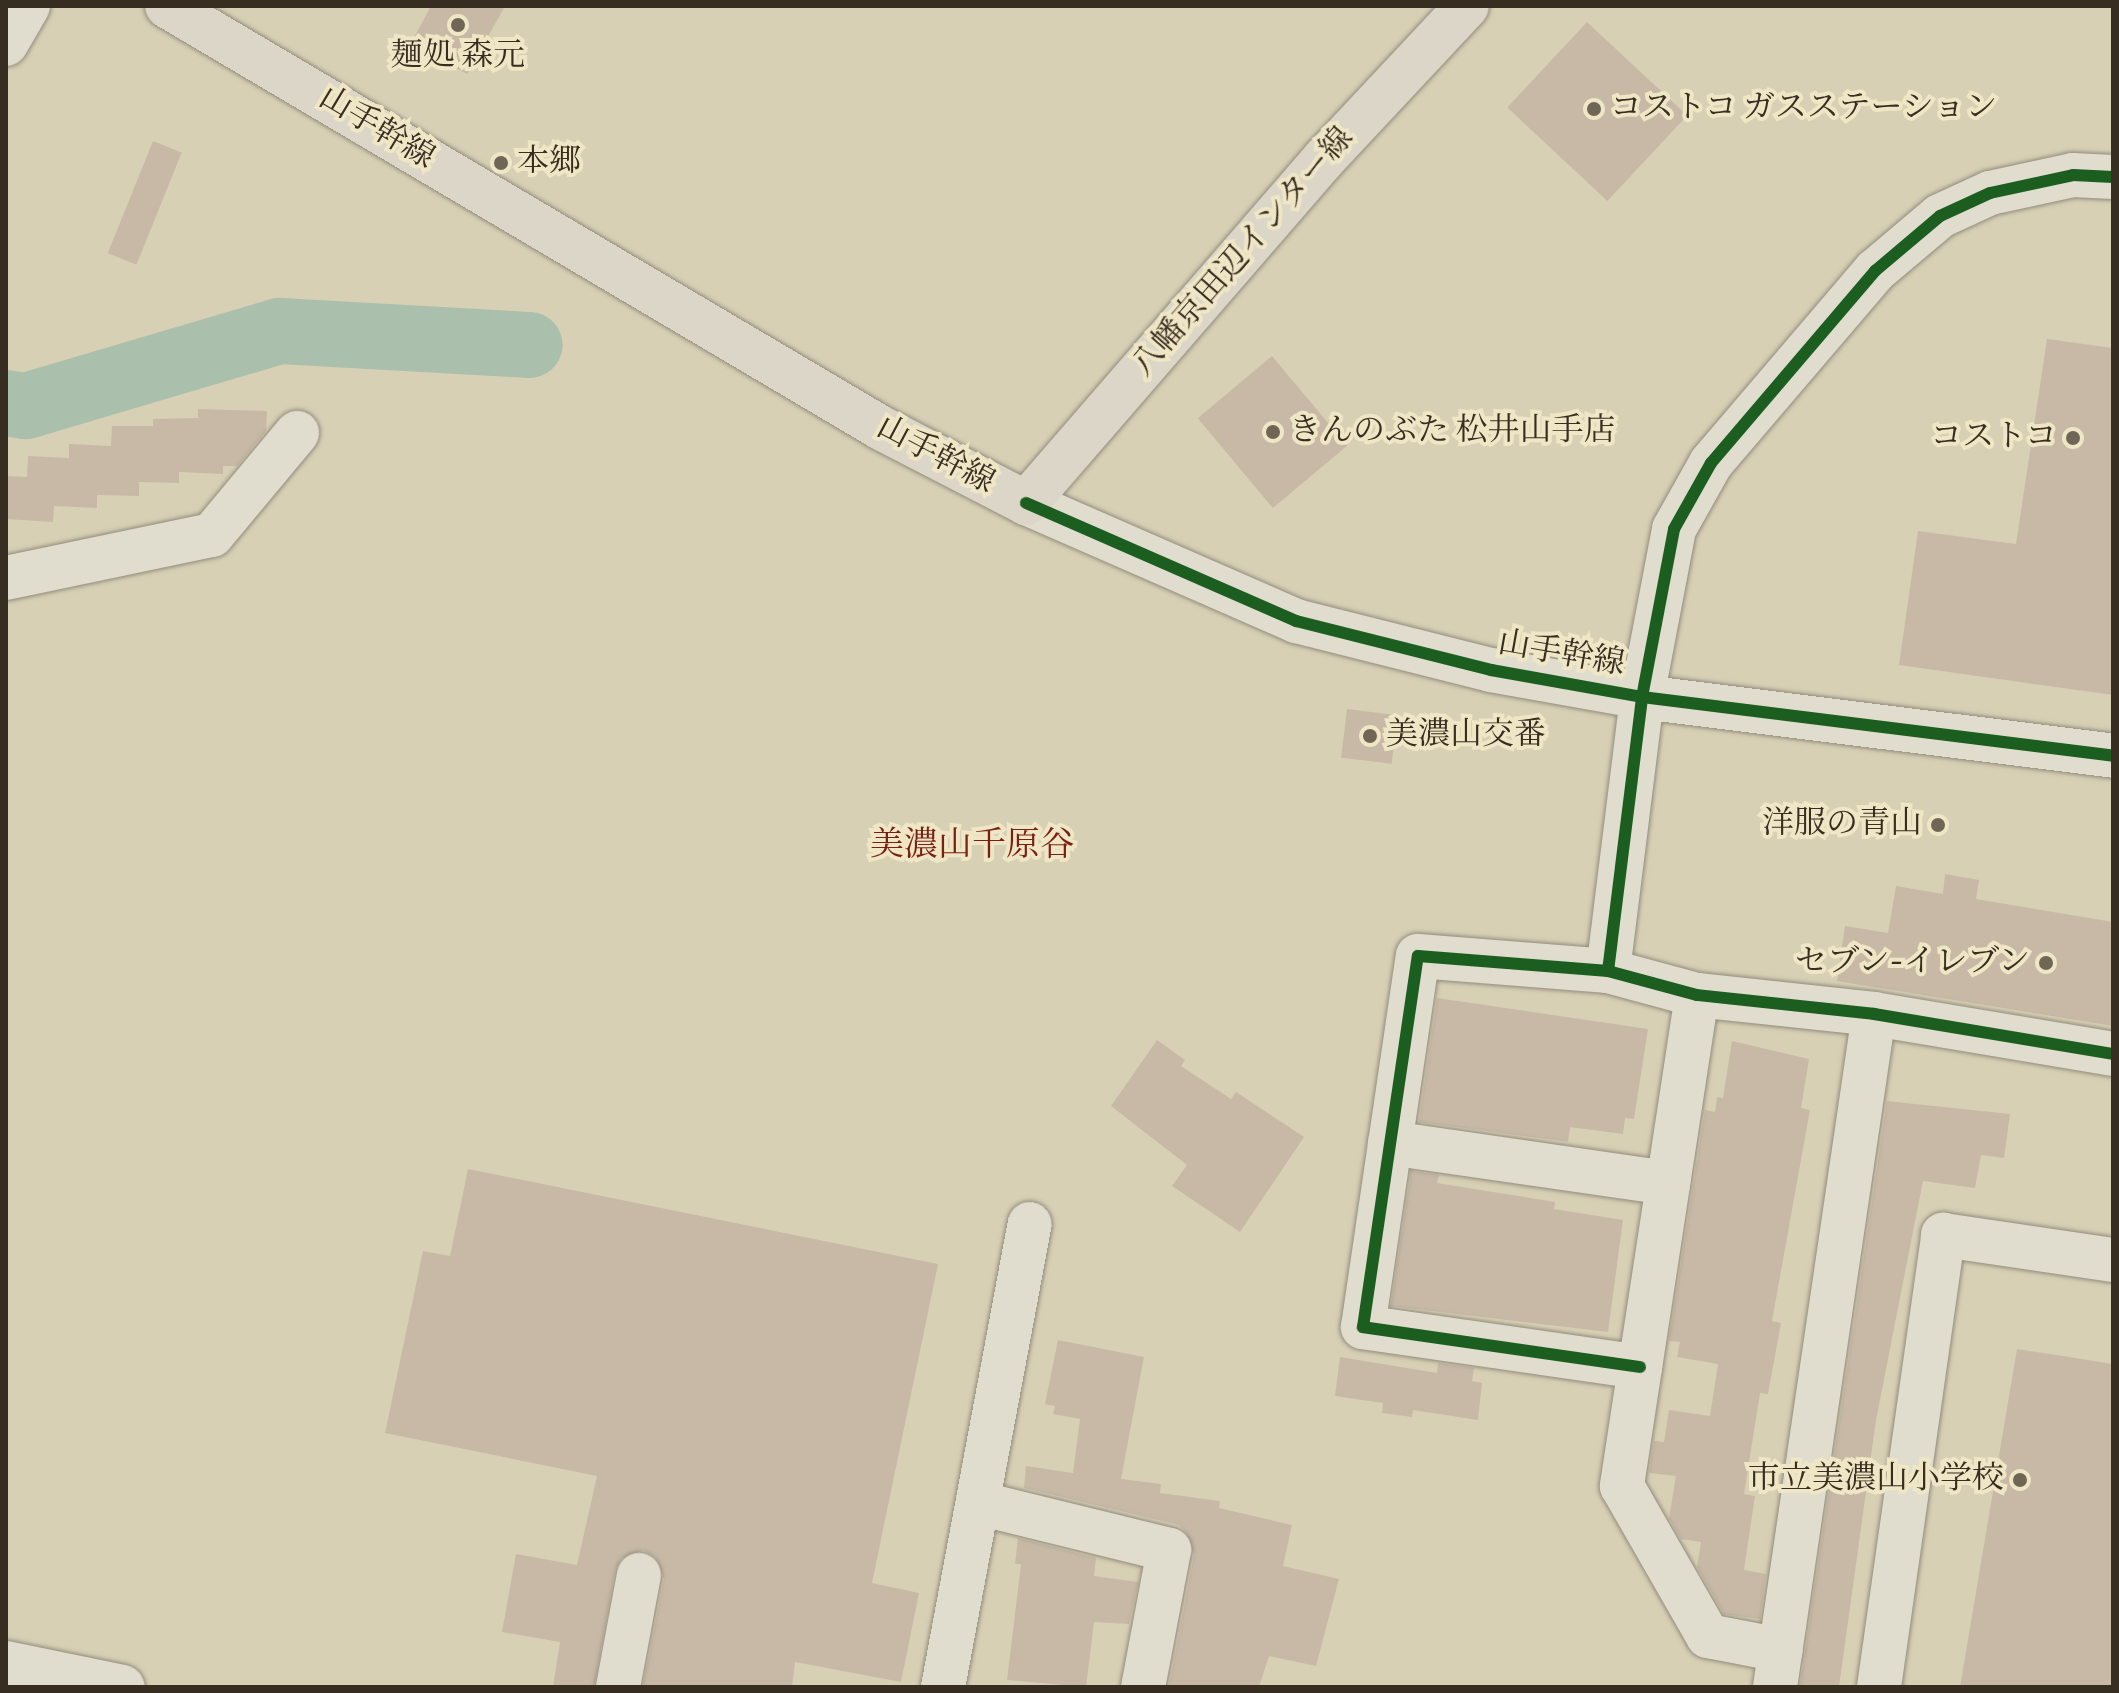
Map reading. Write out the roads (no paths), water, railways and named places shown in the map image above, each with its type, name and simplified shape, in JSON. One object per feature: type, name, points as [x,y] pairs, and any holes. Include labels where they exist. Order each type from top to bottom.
[{"type":"main road","name":"山手幹線","points":[[167,6],[881,428],[1026,503]]},
{"type":"main road","name":"八幡京田辺インター線","points":[[1026,503],[1324,159],[1467,6]]},
{"type":"street","points":[[6,44],[28,6]]},
{"type":"street","points":[[1608,971],[1642,697],[1674,529],[1711,463],[1875,271],[1940,216],[1990,193],[2073,175],[2113,177]]},
{"type":"street","points":[[6,578],[212,535],[297,433]]},
{"type":"street","name":"山手幹線","points":[[1026,503],[1296,621],[1491,670],[1642,697],[2113,756]]},
{"type":"street","points":[[1640,1367],[1363,1327],[1418,956],[1608,971],[1697,995],[1874,1014],[2113,1054]]},
{"type":"street","points":[[1697,995],[1622,1486],[1708,1636],[1778,1669],[1874,1014]]},
{"type":"street","points":[[1390,1143],[1668,1183]]},
{"type":"street","points":[[943,1687],[1030,1224]]},
{"type":"street","points":[[1879,1687],[1943,1235],[2113,1260]]},
{"type":"street","points":[[978,1503],[1169,1550],[1143,1687]]},
{"type":"street","points":[[618,1687],[639,1575]]},
{"type":"street","points":[[6,1663],[123,1687]]},
{"type":"waterway","points":[[6,403],[26,406],[280,331],[530,345]]},
{"type":"place","name":"麺処 森元","points":[[458,25]]},
{"type":"place","name":"コストコ ガスステーション","points":[[1594,109]]},
{"type":"place","name":"本郷","points":[[501,163]]},
{"type":"place","name":"きんのぶた 松井山手店","points":[[1273,432]]},
{"type":"place","name":"コストコ","points":[[2073,438]]},
{"type":"place","name":"美濃山交番","points":[[1370,736]]},
{"type":"place","name":"洋服の青山","points":[[1938,825]]},
{"type":"place","name":"セブン-イレブン","points":[[2046,963]]},
{"type":"place","name":"市立美濃山小学校","points":[[2020,1480]]},
{"type":"district","name":"美濃山千原谷","points":[[972,847]]}]
